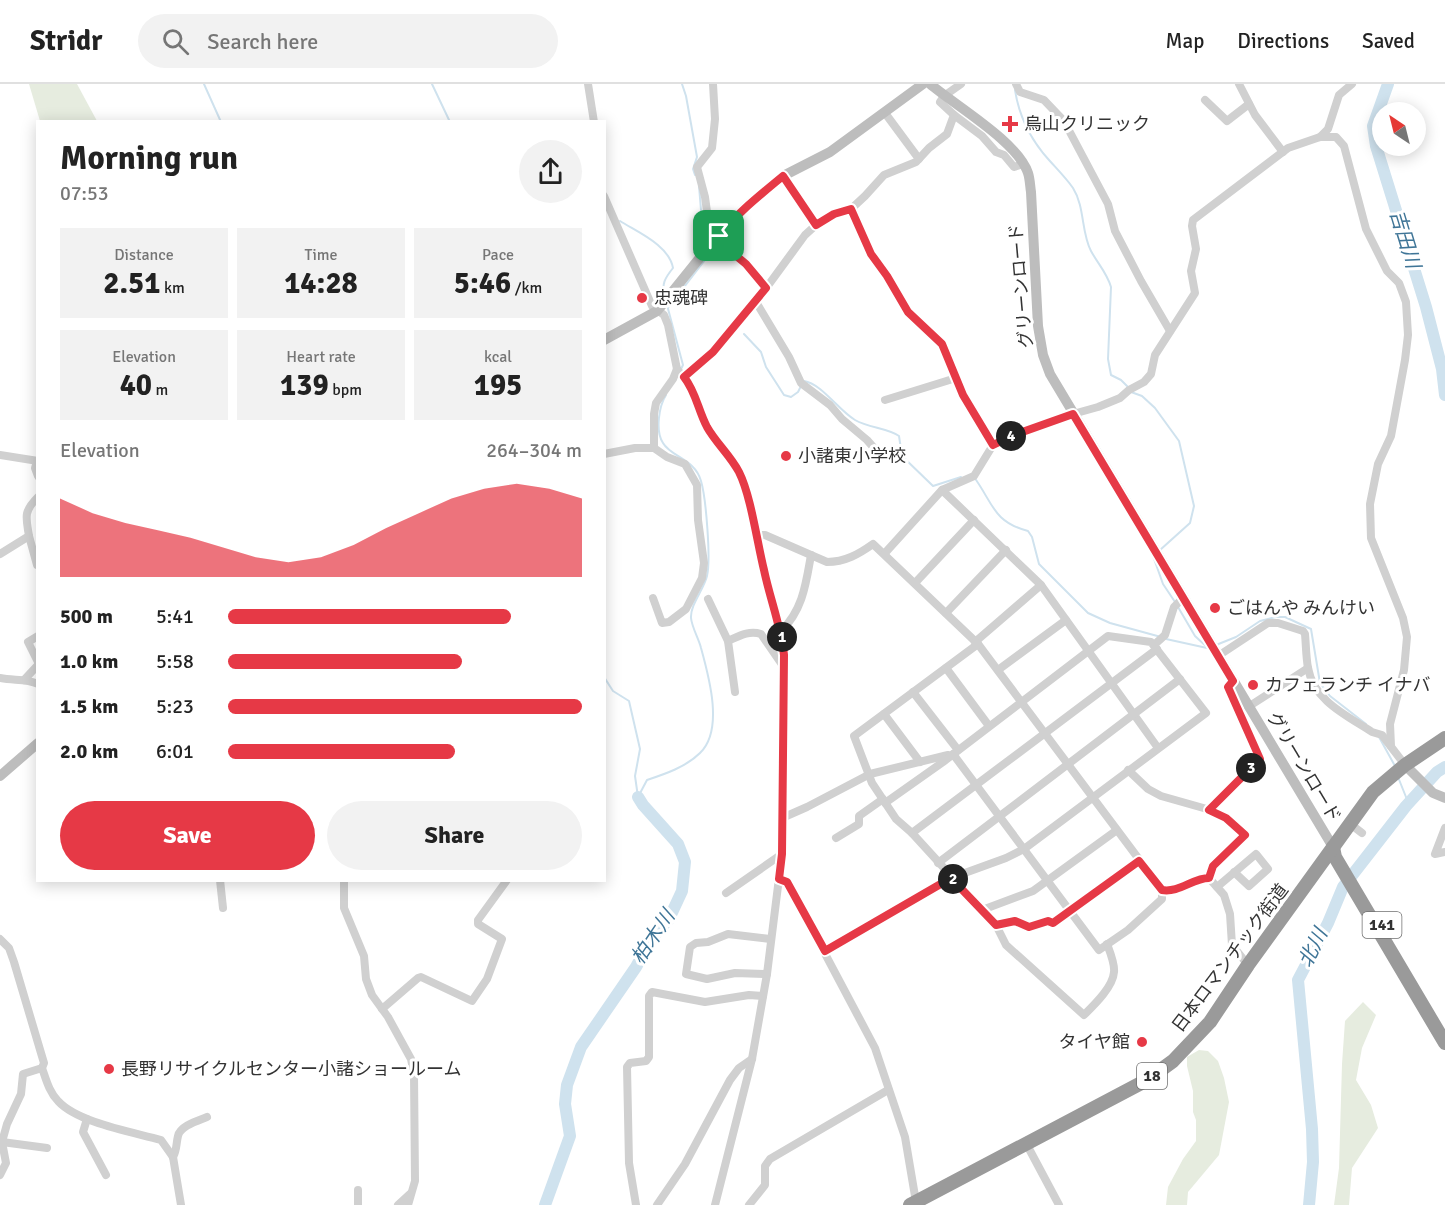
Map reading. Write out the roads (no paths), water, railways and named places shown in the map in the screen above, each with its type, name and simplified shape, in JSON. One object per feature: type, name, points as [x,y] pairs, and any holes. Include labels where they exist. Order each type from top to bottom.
[{"type":"highway","name":"日本ロマンチック街道","points":[[913,1204],[1147,1080],[1173,1061],[1210,1022],[1248,964],[1373,792],[1405,765],[1445,738]]},
{"type":"highway","name":"141","points":[[1333,848],[1335,857],[1344,866],[1389,951],[1404,972],[1445,1043]]},
{"type":"street","points":[[588,84],[594,120]]},
{"type":"street","points":[[713,84],[715,119],[712,148],[697,167],[708,219],[718,238],[746,264],[766,288]]},
{"type":"street","points":[[606,339],[657,311],[728,224],[783,176],[830,152],[923,84]]},
{"type":"street","name":"グリーンロード","points":[[930,84],[993,132],[1016,153],[1028,172],[1038,326],[1043,355],[1050,374],[1333,848]]},
{"type":"street","points":[[961,84],[944,96],[940,102],[982,136],[996,152],[1004,155],[1014,167],[1023,164]]},
{"type":"street","points":[[1016,84],[1020,92],[1044,100],[1064,121],[1108,204],[1115,231],[1170,332]]},
{"type":"street","points":[[1239,84],[1255,115],[1283,152]]},
{"type":"street","points":[[1320,137],[1328,129],[1339,95],[1352,84]]},
{"type":"street","points":[[1205,100],[1227,121],[1249,104]]},
{"type":"street","points":[[885,113],[919,159]]},
{"type":"street","points":[[684,377],[713,352],[756,302],[805,235],[834,214],[851,209],[884,175],[919,159],[947,134],[954,115]]},
{"type":"street","points":[[885,553],[942,490],[974,476],[993,445],[1014,435],[1120,398],[1144,382],[1151,374],[1155,355],[1195,293],[1191,271],[1196,249],[1193,220],[1283,152],[1302,142],[1320,137],[1336,137],[1344,146],[1366,229],[1388,271],[1399,283],[1406,302],[1408,335],[1405,360],[1390,436],[1378,464],[1370,504],[1371,538],[1403,618],[1407,636],[1404,670],[1390,724],[1391,746]]},
{"type":"street","points":[[783,176],[816,225]]},
{"type":"street","points":[[606,201],[652,306],[664,315],[668,325],[676,369],[673,379],[656,403],[654,448]]},
{"type":"street","points":[[851,209],[871,254],[908,312],[942,344],[963,395],[993,445]]},
{"type":"street","points":[[756,302],[789,357],[801,383],[830,405],[874,448]]},
{"type":"street","points":[[676,369],[695,394],[706,425],[717,443],[739,472],[764,573],[782,631],[782,854],[767,974],[752,1059],[715,1205]]},
{"type":"street","points":[[885,400],[956,378]]},
{"type":"street","points":[[606,454],[635,448],[654,448],[667,457],[685,464],[697,485],[698,520],[704,562],[702,578],[686,609],[669,622],[662,623],[659,619],[653,597]]},
{"type":"street","points":[[0,455],[36,461]]},
{"type":"street","points":[[942,490],[1041,585],[1158,748]]},
{"type":"street","points":[[36,499],[28,507],[26,515],[36,561]]},
{"type":"street","points":[[915,583],[974,520]]},
{"type":"street","points":[[756,535],[765,536],[827,562],[837,562],[873,544],[885,553],[976,643],[998,670],[1162,890],[1162,899],[1128,930],[1099,950],[999,817],[913,692]]},
{"type":"street","points":[[0,554],[29,536]]},
{"type":"street","points":[[946,613],[1006,550]]},
{"type":"street","points":[[782,631],[790,622],[801,601],[811,555]]},
{"type":"street","points":[[1041,585],[946,668],[854,736],[872,783],[896,819],[912,833],[996,925],[1006,945],[1084,1015],[1110,982],[1114,971],[1107,944]]},
{"type":"street","points":[[912,833],[1112,683],[1155,647],[1166,636],[1174,607],[1184,597]]},
{"type":"street","points":[[708,599],[728,640],[735,692]]},
{"type":"street","points":[[998,670],[1066,620]]},
{"type":"street","points":[[1218,657],[1268,623],[1278,623],[1303,631],[1308,668],[1315,688],[1323,699],[1372,732],[1382,735],[1416,778],[1433,793],[1445,798]]},
{"type":"street","points":[[728,640],[758,632],[783,666]]},
{"type":"street","points":[[825,951],[951,878],[1024,849],[1206,713],[1151,642],[1108,636],[955,752],[859,816],[859,824],[836,838]]},
{"type":"street","points":[[36,637],[28,642],[36,660]]},
{"type":"street","points":[[24,680],[36,666]]},
{"type":"street","points":[[946,668],[988,726]]},
{"type":"street","points":[[1248,707],[1308,668]]},
{"type":"street","points":[[0,678],[30,680],[36,683]]},
{"type":"street","points":[[938,863],[1180,679]]},
{"type":"street","points":[[1209,810],[1260,759],[1228,687],[1233,681]]},
{"type":"street","points":[[884,714],[920,762]]},
{"type":"street","points":[[0,776],[36,744]]},
{"type":"street","points":[[782,818],[870,774],[955,752]]},
{"type":"street","points":[[1128,770],[1148,789],[1161,796],[1209,810],[1226,818],[1245,835],[1213,866],[1209,878]]},
{"type":"street","points":[[1349,823],[1362,833]]},
{"type":"street","points":[[1445,828],[1435,854],[1445,852]]},
{"type":"street","points":[[981,910],[1034,891],[1117,830]]},
{"type":"street","points":[[726,893],[782,854]]},
{"type":"street","points":[[1217,887],[1234,872],[1256,854],[1268,869],[1249,886],[1234,872]]},
{"type":"street","points":[[996,925],[1015,921],[1029,927],[1048,921],[1053,923],[1139,861]]},
{"type":"street","points":[[1162,890],[1168,891],[1198,878],[1209,878],[1224,895],[1230,914],[1232,945],[1248,964]]},
{"type":"street","points":[[779,879],[787,882],[875,1048],[905,1137],[913,1204]]},
{"type":"street","points":[[220,882],[223,908]]},
{"type":"street","points":[[344,882],[344,908],[364,956],[366,979],[372,995],[411,1059],[414,1074],[415,1182],[408,1205]]},
{"type":"street","points":[[382,1009],[421,977],[472,1001],[487,979],[502,939],[478,924],[478,920],[506,882]]},
{"type":"street","points":[[767,974],[735,973],[707,979],[686,974],[690,947],[696,943],[708,942],[729,934],[770,939]]},
{"type":"street","points":[[0,939],[9,948],[14,962],[44,1063],[42,1068],[58,1102],[87,1119],[161,1140],[168,1146],[173,1157],[182,1205]]},
{"type":"street","points":[[636,1205],[629,1163],[627,1067],[630,1063],[646,1061],[649,1057],[649,996],[652,992],[705,1002],[748,995],[763,996]]},
{"type":"street","points":[[657,1205],[685,1164],[730,1080],[739,1068],[752,1059]]},
{"type":"street","points":[[0,1175],[6,1163],[2,1142],[7,1124],[21,1094],[23,1074],[42,1068]]},
{"type":"street","points":[[749,1205],[765,1185],[767,1180],[765,1166],[770,1159],[888,1090]]},
{"type":"street","points":[[173,1157],[178,1134],[182,1129],[207,1117]]},
{"type":"street","points":[[87,1119],[83,1132],[106,1175]]},
{"type":"street","points":[[2,1142],[47,1148]]},
{"type":"street","points":[[1027,1145],[1059,1205]]},
{"type":"street","points":[[358,1190],[358,1205]]},
{"type":"street","points":[[398,1205],[411,1192]]},
{"type":"waterway","points":[[204,84],[220,120]]},
{"type":"waterway","name":"柏木川","points":[[432,84],[449,120]]},
{"type":"waterway","points":[[682,84],[697,157],[693,169],[695,175]]},
{"type":"waterway","name":"吉田川","points":[[1388,84],[1373,126],[1376,146],[1426,307],[1442,369],[1445,395]]},
{"type":"waterway","points":[[1015,90],[1019,109],[1031,136],[1077,195],[1088,244],[1111,287],[1108,359],[1111,375],[1128,387]]},
{"type":"waterway","points":[[699,186],[702,222],[713,232]]},
{"type":"waterway","points":[[620,221],[659,246],[670,260],[673,268],[663,288],[665,297]]},
{"type":"waterway","points":[[668,308],[708,256]]},
{"type":"waterway","points":[[667,305],[683,365],[681,369]]},
{"type":"waterway","points":[[744,334],[761,352],[766,367],[784,395],[791,397],[798,392],[801,386]]},
{"type":"waterway","points":[[804,381],[824,392],[855,420],[899,436],[902,456],[933,486],[961,477]]},
{"type":"waterway","points":[[1131,392],[1142,396],[1155,408],[1179,441],[1194,506],[1190,523],[1160,550]]},
{"type":"waterway","points":[[638,797],[647,780],[682,766],[700,753],[707,743],[713,717],[708,673],[691,618],[708,568],[705,501],[701,481],[694,468],[671,452],[661,438],[659,419],[661,405],[666,395]]},
{"type":"waterway","points":[[974,477],[1001,517],[1016,527],[1028,531],[1032,537],[1039,564],[1088,613],[1110,623],[1161,637]]},
{"type":"waterway","points":[[1153,556],[1163,584],[1175,602]]},
{"type":"waterway","points":[[1178,607],[1195,636],[1208,648]]},
{"type":"waterway","points":[[1216,645],[1236,637],[1260,621],[1276,617],[1285,617],[1311,629],[1320,683],[1330,696],[1366,724]]},
{"type":"waterway","points":[[1166,639],[1207,648]]},
{"type":"waterway","name":"柏木川","points":[[606,680],[613,691],[629,701],[640,749],[635,776],[638,797]]},
{"type":"waterway","points":[[1379,737],[1395,766]]},
{"type":"waterway","name":"北川","points":[[1309,1205],[1313,1162],[1312,1129],[1298,980],[1328,923],[1343,887],[1406,806],[1437,772],[1445,767]]},
{"type":"waterway","points":[[1398,777],[1408,802],[1406,806]]},
{"type":"waterway","name":"柏木川","points":[[545,1205],[570,1136],[565,1104],[567,1085],[581,1047],[636,967],[652,938],[669,919],[682,891],[685,862],[678,844],[638,797]]},
{"type":"place","name":"烏山クリニック","points":[[1010,124]]},
{"type":"place","name":"忠魂碑","points":[[642,298]]},
{"type":"place","name":"小諸東小学校","points":[[786,456]]},
{"type":"place","name":"ごはんや みんけい","points":[[1215,608]]},
{"type":"place","name":"カフェランチ イナバ","points":[[1253,685]]},
{"type":"place","name":"タイヤ館","points":[[1142,1042]]},
{"type":"place","name":"長野リサイクルセンター小諸ショールーム","points":[[109,1069]]}]
